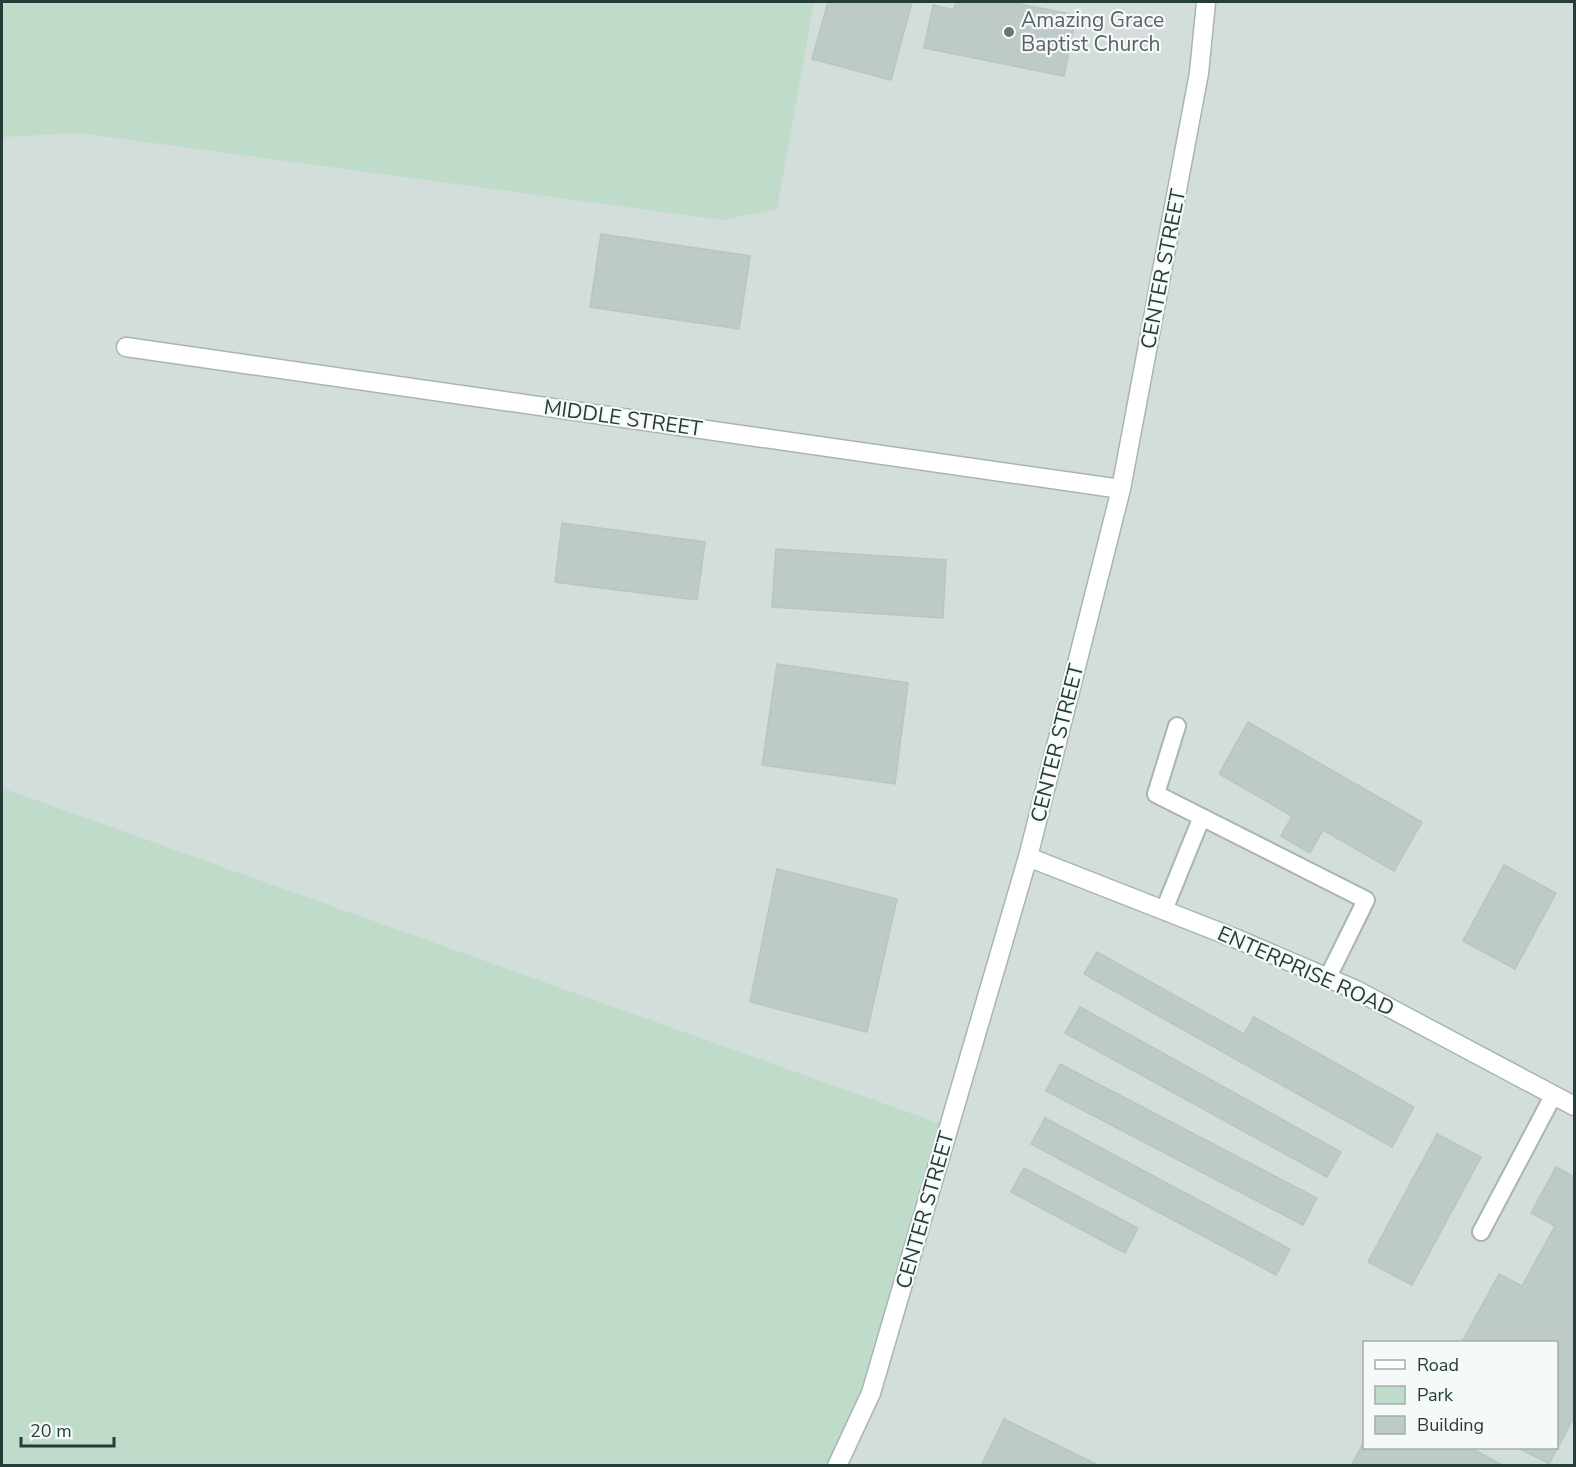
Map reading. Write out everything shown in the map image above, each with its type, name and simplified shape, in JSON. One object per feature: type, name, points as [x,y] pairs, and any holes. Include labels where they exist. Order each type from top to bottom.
[{"type":"street","name":"CENTER STREET","points":[[837,1466],[871,1394],[1028,857],[1121,489],[1199,73],[1206,2]]},
{"type":"street","name":"MIDDLE STREET","points":[[126,347],[1121,489]]},
{"type":"street","name":"ENTERPRISE ROAD","points":[[1028,857],[1164,910],[1356,990],[1575,1106]]},
{"type":"lane","points":[[1177,726],[1156,794],[1201,819],[1366,900],[1328,978]]},
{"type":"lane","points":[[1164,910],[1201,819]]},
{"type":"lane","points":[[1481,1232],[1553,1096]]},
{"type":"shaded area","points":[[2,2],[1574,2],[1574,1465],[2,1466]]},
{"type":"green space","points":[[2,2],[814,2],[777,209],[722,220],[79,133],[2,137]]},
{"type":"green space","points":[[2,788],[949,1127],[871,1393],[837,1465],[2,1466]]},
{"type":"building","points":[[828,2],[912,2],[891,80],[812,59]]},
{"type":"building","points":[[956,2],[1010,2],[1076,15],[1064,76],[924,48],[933,5],[954,10]]},
{"type":"building","points":[[601,234],[750,256],[739,329],[590,307]]},
{"type":"building","points":[[562,523],[705,542],[697,600],[555,582]]},
{"type":"building","points":[[776,549],[946,560],[943,618],[772,607]]},
{"type":"building","points":[[777,664],[908,683],[895,784],[762,765]]},
{"type":"building","points":[[1248,722],[1422,822],[1394,871],[1323,830],[1310,853],[1281,836],[1292,816],[1219,774]]},
{"type":"building","points":[[1504,865],[1556,893],[1515,969],[1463,941]]},
{"type":"building","points":[[777,869],[897,899],[867,1032],[750,1002]]},
{"type":"building","points":[[1097,952],[1244,1034],[1254,1017],[1414,1107],[1392,1147],[1084,974]]},
{"type":"building","points":[[1080,1007],[1341,1152],[1327,1177],[1065,1033]]},
{"type":"building","points":[[1060,1064],[1317,1198],[1303,1225],[1046,1091]]},
{"type":"building","points":[[1045,1118],[1290,1249],[1276,1275],[1031,1144]]},
{"type":"building","points":[[1437,1134],[1481,1157],[1412,1285],[1368,1262]]},
{"type":"building","points":[[1556,1167],[1574,1177],[1574,1417],[1558,1447],[1558,1341],[1463,1341],[1499,1274],[1522,1286],[1555,1226],[1531,1213]]},
{"type":"building","points":[[1024,1168],[1138,1228],[1125,1253],[1011,1192]]},
{"type":"building","points":[[1004,1419],[1100,1466],[981,1466]]},
{"type":"building","points":[[1363,1444],[1363,1449],[1473,1449],[1504,1466],[1351,1466]]},
{"type":"building","points":[[1521,1449],[1557,1449],[1549,1464]]},
{"type":"place","name":"Amazing Grace Baptist Church","points":[[1009,32]]}]
